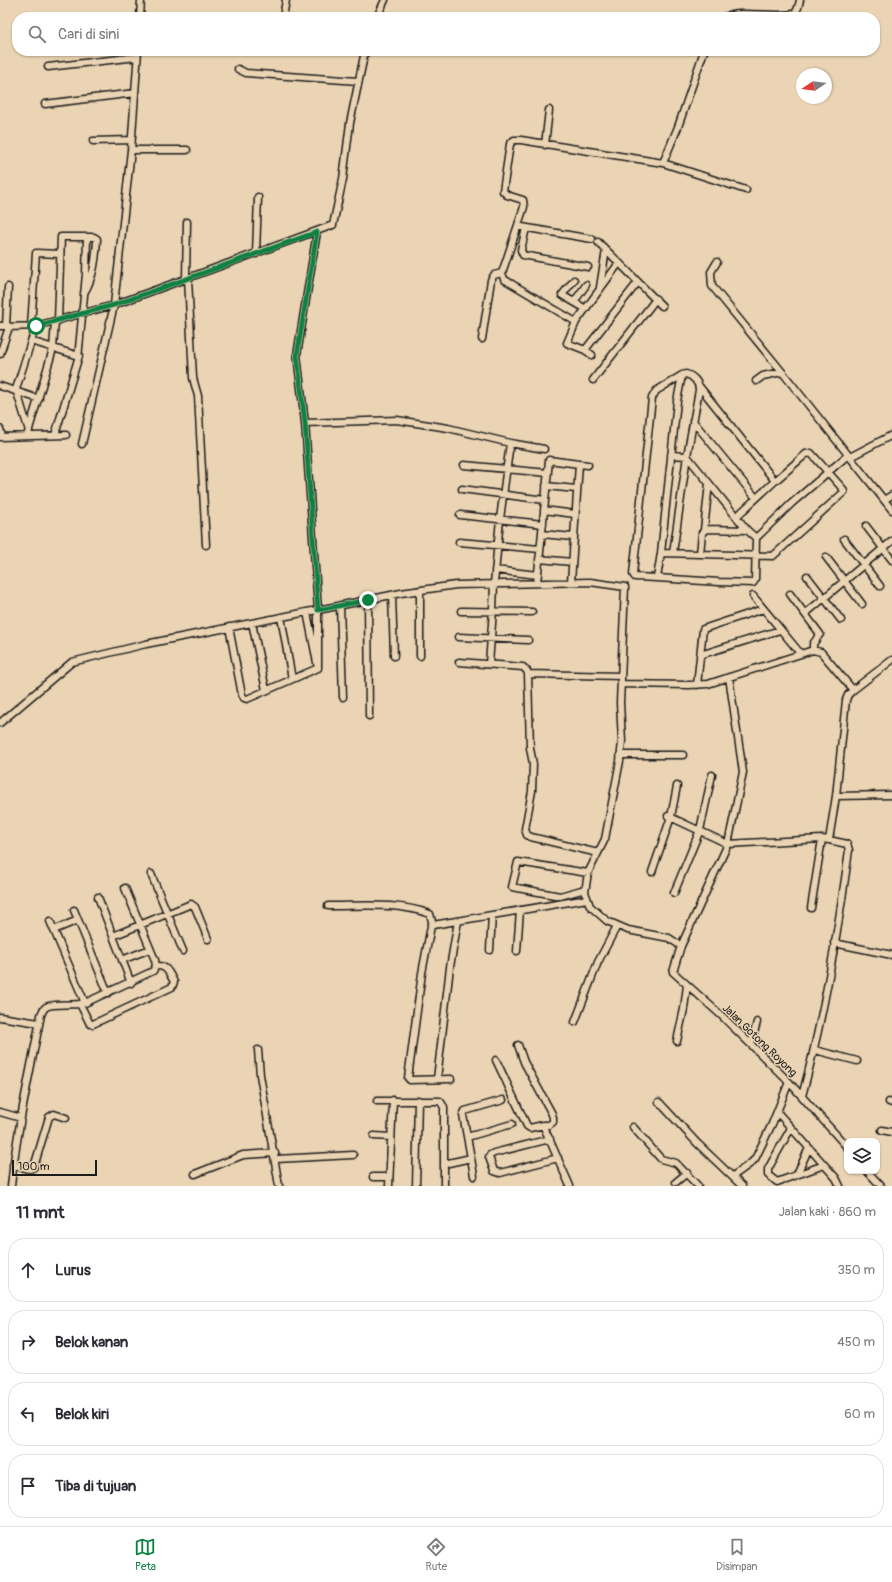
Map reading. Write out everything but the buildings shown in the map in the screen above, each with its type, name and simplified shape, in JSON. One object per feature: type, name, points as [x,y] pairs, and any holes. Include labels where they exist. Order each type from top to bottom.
[{"type":"street","points":[[140,12],[141,0]]},
{"type":"street","points":[[284,12],[286,0]]},
{"type":"street","points":[[379,12],[385,0]]},
{"type":"street","points":[[794,12],[797,10],[800,0]]},
{"type":"street","points":[[48,67],[124,56]]},
{"type":"street","points":[[82,444],[114,305],[131,150],[138,56]]},
{"type":"street","points":[[5,327],[33,326],[82,315],[187,279],[333,225],[358,81],[364,56]]},
{"type":"street","points":[[663,163],[678,127],[702,56]]},
{"type":"street","points":[[238,69],[246,73],[358,81]]},
{"type":"street","points":[[45,104],[135,93]]},
{"type":"street","points":[[545,144],[549,110]]},
{"type":"street","points":[[502,273],[524,207],[523,200],[506,194],[503,191],[510,144],[516,139],[645,159],[663,163],[746,190]]},
{"type":"street","points":[[93,141],[131,140]]},
{"type":"street","points":[[131,150],[187,150]]},
{"type":"street","points":[[256,254],[258,198]]},
{"type":"street","points":[[187,222],[187,279],[193,378],[198,402],[206,545]]},
{"type":"street","points":[[518,226],[595,241],[662,306]]},
{"type":"street","points":[[526,228],[521,250],[521,253],[525,257],[588,267]]},
{"type":"street","points":[[317,232],[297,355],[305,423],[318,610],[318,668]]},
{"type":"street","points":[[28,433],[53,349],[62,236],[94,236],[97,240],[96,259],[89,285],[84,293]]},
{"type":"street","points":[[55,435],[79,356],[87,237]]},
{"type":"street","points":[[600,289],[606,250]]},
{"type":"street","points":[[28,433],[16,392],[31,341],[36,253],[60,254]]},
{"type":"street","points":[[717,262],[711,272],[712,286],[892,510]]},
{"type":"street","points":[[592,355],[585,350],[567,343],[576,322],[619,263]]},
{"type":"street","points":[[502,273],[507,281],[576,322]]},
{"type":"street","points":[[482,339],[491,280],[494,275],[502,273]]},
{"type":"street","points":[[574,280],[562,295],[586,309]]},
{"type":"street","points":[[585,350],[638,282]]},
{"type":"street","points":[[574,302],[586,285]]},
{"type":"street","points":[[0,353],[5,327],[8,287]]},
{"type":"street","points":[[593,380],[656,299]]},
{"type":"street","points":[[31,341],[79,356]]},
{"type":"street","points":[[756,381],[764,376],[782,372]]},
{"type":"street","points":[[775,481],[699,386],[696,380],[688,374],[682,375],[656,391],[652,398],[633,575],[637,578],[753,583],[755,580],[756,538],[792,503],[849,456],[892,435]]},
{"type":"street","points":[[657,578],[677,401],[682,375]]},
{"type":"street","points":[[0,386],[39,399]]},
{"type":"street","points":[[673,553],[699,386]]},
{"type":"street","points":[[305,423],[398,420],[448,428],[510,443],[544,449]]},
{"type":"street","points":[[693,421],[756,498]]},
{"type":"street","points":[[0,429],[1,437],[28,433],[66,435]]},
{"type":"street","points":[[489,664],[495,570],[510,443]]},
{"type":"street","points":[[661,553],[774,555],[843,493],[843,489],[810,453],[775,481],[736,517]]},
{"type":"street","points":[[671,455],[687,456],[736,517],[756,538]]},
{"type":"street","points":[[537,583],[549,460],[588,465]]},
{"type":"street","points":[[571,582],[576,488],[579,464]]},
{"type":"street","points":[[464,465],[548,473]]},
{"type":"street","points":[[700,554],[709,483]]},
{"type":"street","points":[[546,486],[576,488]]},
{"type":"street","points":[[462,489],[545,500]]},
{"type":"street","points":[[884,500],[892,494]]},
{"type":"street","points":[[544,510],[575,514]]},
{"type":"street","points":[[460,515],[543,524]]},
{"type":"street","points":[[866,526],[892,560]]},
{"type":"street","points":[[704,530],[708,528],[747,530]]},
{"type":"street","points":[[542,534],[573,537]]},
{"type":"street","points":[[844,539],[880,586]]},
{"type":"street","points":[[805,614],[892,541]]},
{"type":"street","points":[[459,542],[540,549]]},
{"type":"street","points":[[826,557],[862,604]]},
{"type":"street","points":[[539,559],[572,562]]},
{"type":"street","points":[[495,570],[538,574]]},
{"type":"street","points":[[807,576],[841,620]]},
{"type":"street","points":[[0,723],[72,662],[146,644],[392,595],[456,585],[590,582],[625,587],[620,703],[622,740],[605,838],[588,873],[585,889],[588,904],[607,921],[628,930],[669,938],[681,946],[728,844],[743,772],[729,677]]},
{"type":"street","points":[[420,590],[420,656]]},
{"type":"street","points":[[790,594],[820,634],[813,644],[813,650]]},
{"type":"street","points":[[392,595],[394,656]]},
{"type":"street","points":[[753,596],[800,653]]},
{"type":"street","points":[[368,600],[369,716]]},
{"type":"street","points":[[340,605],[343,697]]},
{"type":"street","points":[[697,685],[702,632],[705,628],[763,609]]},
{"type":"street","points":[[461,611],[493,610],[532,612]]},
{"type":"street","points":[[307,612],[318,668]]},
{"type":"street","points":[[281,617],[292,679]]},
{"type":"street","points":[[252,623],[266,690]]},
{"type":"street","points":[[229,628],[242,695],[244,698],[247,699],[318,668]]},
{"type":"street","points":[[700,655],[780,630]]},
{"type":"street","points":[[460,637],[528,640]]},
{"type":"street","points":[[621,684],[708,684],[813,650],[821,652],[853,690]]},
{"type":"street","points":[[829,840],[836,796],[846,700],[848,695],[853,690],[892,660]]},
{"type":"street","points":[[459,662],[523,667],[526,669],[528,674],[530,748],[533,764],[532,791],[524,829],[527,835],[531,837],[598,853]]},
{"type":"street","points":[[528,674],[621,676]]},
{"type":"street","points":[[620,755],[683,755]]},
{"type":"street","points":[[674,893],[700,830],[712,775]]},
{"type":"street","points":[[652,872],[677,786]]},
{"type":"street","points":[[836,796],[892,795]]},
{"type":"street","points":[[669,816],[728,844],[822,839],[847,844],[849,850],[844,888],[815,1050],[802,1096]]},
{"type":"street","points":[[811,908],[822,839]]},
{"type":"street","points":[[585,889],[560,896],[512,887],[518,862],[588,873]]},
{"type":"street","points":[[151,874],[183,951]]},
{"type":"street","points":[[125,888],[156,966]]},
{"type":"street","points":[[98,897],[131,983]]},
{"type":"street","points":[[433,925],[587,899]]},
{"type":"street","points":[[113,936],[191,904],[195,907],[208,939]]},
{"type":"street","points":[[328,906],[386,905],[417,909],[430,914],[433,925],[430,929],[408,1077],[410,1080],[450,1079]]},
{"type":"street","points":[[74,910],[108,993]]},
{"type":"street","points":[[517,951],[520,910]]},
{"type":"street","points":[[490,950],[492,915]]},
{"type":"street","points":[[54,930],[78,920]]},
{"type":"street","points":[[50,921],[88,1021],[93,1024],[172,987],[174,982],[166,968],[163,966],[156,966]]},
{"type":"street","points":[[437,1079],[450,966],[458,921]]},
{"type":"street","points":[[575,1022],[598,962],[617,926]]},
{"type":"street","points":[[834,943],[892,955]]},
{"type":"street","name":"Jalan Gotong Royong","points":[[681,946],[673,972],[723,1016],[789,1082],[844,1144]]},
{"type":"street","points":[[122,960],[150,948]]},
{"type":"street","points":[[11,1186],[13,1165],[39,1023],[43,1010],[48,1006],[82,1004],[131,983],[153,971],[156,966]]},
{"type":"street","points":[[677,1041],[684,1009],[687,985]]},
{"type":"street","points":[[0,1011],[1,1017],[39,1023]]},
{"type":"street","points":[[751,1044],[757,1022]]},
{"type":"street","points":[[496,1060],[527,1126],[530,1128],[551,1124],[553,1118],[526,1066],[518,1046]]},
{"type":"street","points":[[258,1050],[260,1075],[279,1186]]},
{"type":"street","points":[[815,1050],[856,1061]]},
{"type":"street","points":[[733,1176],[751,1163],[755,1158],[777,1112],[789,1082]]},
{"type":"street","points":[[389,1186],[393,1100]]},
{"type":"street","points":[[416,1186],[418,1100]]},
{"type":"street","points":[[377,1101],[418,1100],[440,1101],[442,1103],[444,1107],[444,1186]]},
{"type":"street","points":[[474,1176],[463,1115],[465,1111],[503,1100]]},
{"type":"street","points":[[659,1102],[697,1143],[742,1186]]},
{"type":"street","points":[[0,1112],[22,1118]]},
{"type":"street","points":[[777,1112],[836,1178],[840,1186]]},
{"type":"street","points":[[13,1165],[30,1169],[34,1167],[48,1117],[54,1114],[66,1118]]},
{"type":"street","points":[[468,1137],[512,1124]]},
{"type":"street","points":[[543,1125],[570,1186]]},
{"type":"street","points":[[633,1127],[661,1159],[674,1161],[698,1186]]},
{"type":"street","points":[[791,1128],[767,1173],[776,1182],[824,1165]]},
{"type":"street","points":[[882,1130],[892,1132]]},
{"type":"street","points":[[374,1136],[391,1137]]},
{"type":"street","points":[[550,1139],[490,1155],[489,1157],[494,1171],[500,1173],[558,1158]]},
{"type":"street","points":[[796,1174],[809,1148]]},
{"type":"street","points":[[195,1174],[243,1155],[352,1155]]},
{"type":"street","points":[[444,1164],[471,1158]]},
{"type":"street","points":[[676,1182],[687,1173]]},
{"type":"street","points":[[870,1174],[880,1186]]},
{"type":"street","points":[[373,1177],[389,1177]]},
{"type":"route","points":[[36,326],[82,315],[114,305],[317,232],[298,346],[297,365],[305,423],[318,610],[368,600]]}]
